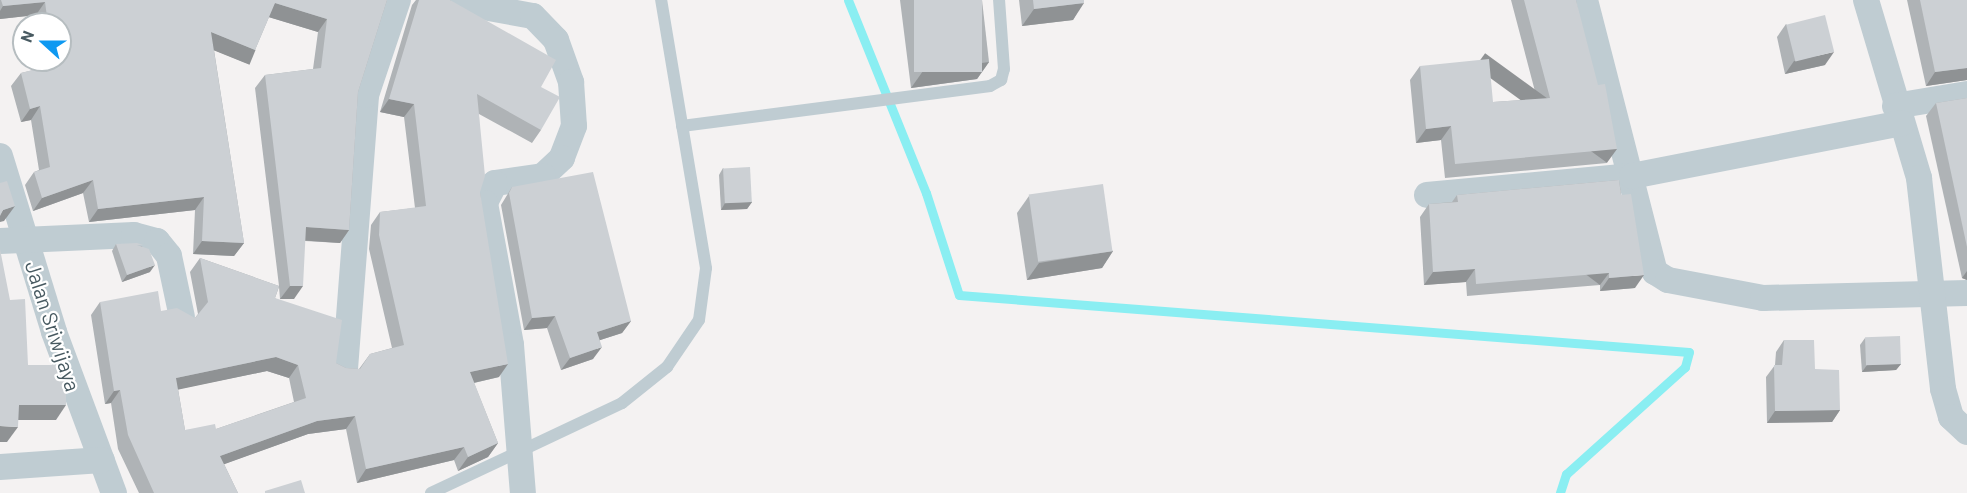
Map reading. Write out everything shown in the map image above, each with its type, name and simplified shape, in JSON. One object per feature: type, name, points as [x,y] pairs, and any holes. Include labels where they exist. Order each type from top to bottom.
[{"type":"street","points":[[345,369],[366,95],[398,0]]},
{"type":"street","points":[[444,0],[534,8],[562,52],[573,126],[552,170],[495,183],[485,203],[511,345],[523,493]]},
{"type":"street","points":[[1585,0],[1632,176],[1648,259],[1655,272],[1668,280],[1763,298],[1967,293]]},
{"type":"street","points":[[1866,0],[1919,178],[1943,389],[1951,417],[1967,432]]},
{"type":"street","points":[[1427,195],[1632,176],[1899,114],[1967,94]]},
{"type":"street","name":"Jalan Sriwijaya","points":[[0,156],[12,241],[114,493]]},
{"type":"street","points":[[12,241],[134,235],[157,241],[169,256],[182,317]]},
{"type":"street","points":[[0,467],[102,460]]},
{"type":"lane","points":[[431,493],[518,448],[622,403],[667,367],[699,320],[706,268],[661,0]]},
{"type":"lane","points":[[682,126],[990,86],[1001,80],[1004,69],[999,0]]},
{"type":"building","points":[[1,0],[387,0],[358,92],[349,230],[306,227],[303,286],[290,286],[265,75],[321,68],[327,19],[275,3],[255,50],[211,32],[244,243],[202,241],[204,197],[98,209],[93,180],[42,198],[34,172],[50,167],[40,106],[30,109],[21,73],[72,72],[72,12],[46,12],[45,2],[3,6]]},
{"type":"building","points":[[419,0],[450,0],[556,60],[541,87],[560,97],[541,130],[477,94],[485,176],[480,192],[508,364],[470,372],[498,443],[468,457],[464,447],[366,469],[355,416],[317,421],[220,456],[238,493],[154,493],[128,435],[120,390],[114,391],[100,302],[158,291],[161,311],[177,308],[195,318],[208,302],[200,258],[279,286],[275,298],[342,320],[336,363],[346,368],[360,369],[370,354],[404,345],[379,235],[380,212],[426,206],[414,104],[389,99]],"holes":[[[276,357],[298,365],[306,398],[216,429],[215,424],[185,430],[176,378]]]},
{"type":"building","points":[[914,0],[982,0],[982,72],[914,72]]},
{"type":"building","points":[[1033,0],[1084,0],[1084,3],[1034,9]]},
{"type":"building","points":[[1524,0],[1576,0],[1598,85],[1605,84],[1617,149],[1455,164],[1451,126],[1426,129],[1420,66],[1489,59],[1493,102],[1550,98]]},
{"type":"building","points":[[1920,0],[1967,0],[1967,68],[1935,72]]},
{"type":"building","points":[[1825,15],[1834,52],[1795,62],[1786,25]]},
{"type":"building","points":[[1967,98],[1967,247],[1936,103]]},
{"type":"building","points":[[750,167],[752,202],[725,203],[723,168]]},
{"type":"building","points":[[593,172],[631,321],[597,332],[602,347],[570,358],[555,316],[532,318],[509,193],[512,187]]},
{"type":"building","points":[[1619,180],[1621,195],[1631,194],[1644,275],[1609,278],[1609,273],[1476,284],[1475,269],[1433,272],[1429,204],[1458,202],[1457,195]]},
{"type":"building","points":[[7,181],[15,206],[3,210],[0,216],[0,183]]},
{"type":"building","points":[[1103,184],[1112,251],[1038,262],[1029,194]]},
{"type":"building","points":[[137,243],[149,249],[155,265],[127,275],[116,244]]},
{"type":"building","points":[[0,249],[10,300],[25,299],[28,365],[66,365],[66,405],[19,405],[18,427],[0,426]]},
{"type":"building","points":[[1900,336],[1901,364],[1866,365],[1865,337]]},
{"type":"building","points":[[1784,340],[1814,340],[1815,369],[1839,370],[1840,410],[1775,411],[1774,365],[1782,365]]},
{"type":"building","points":[[301,480],[305,493],[265,493],[265,491]]},
{"type":"waterway","points":[[848,0],[926,193],[959,295],[1689,352],[1685,367],[1566,474],[1560,493]]}]
